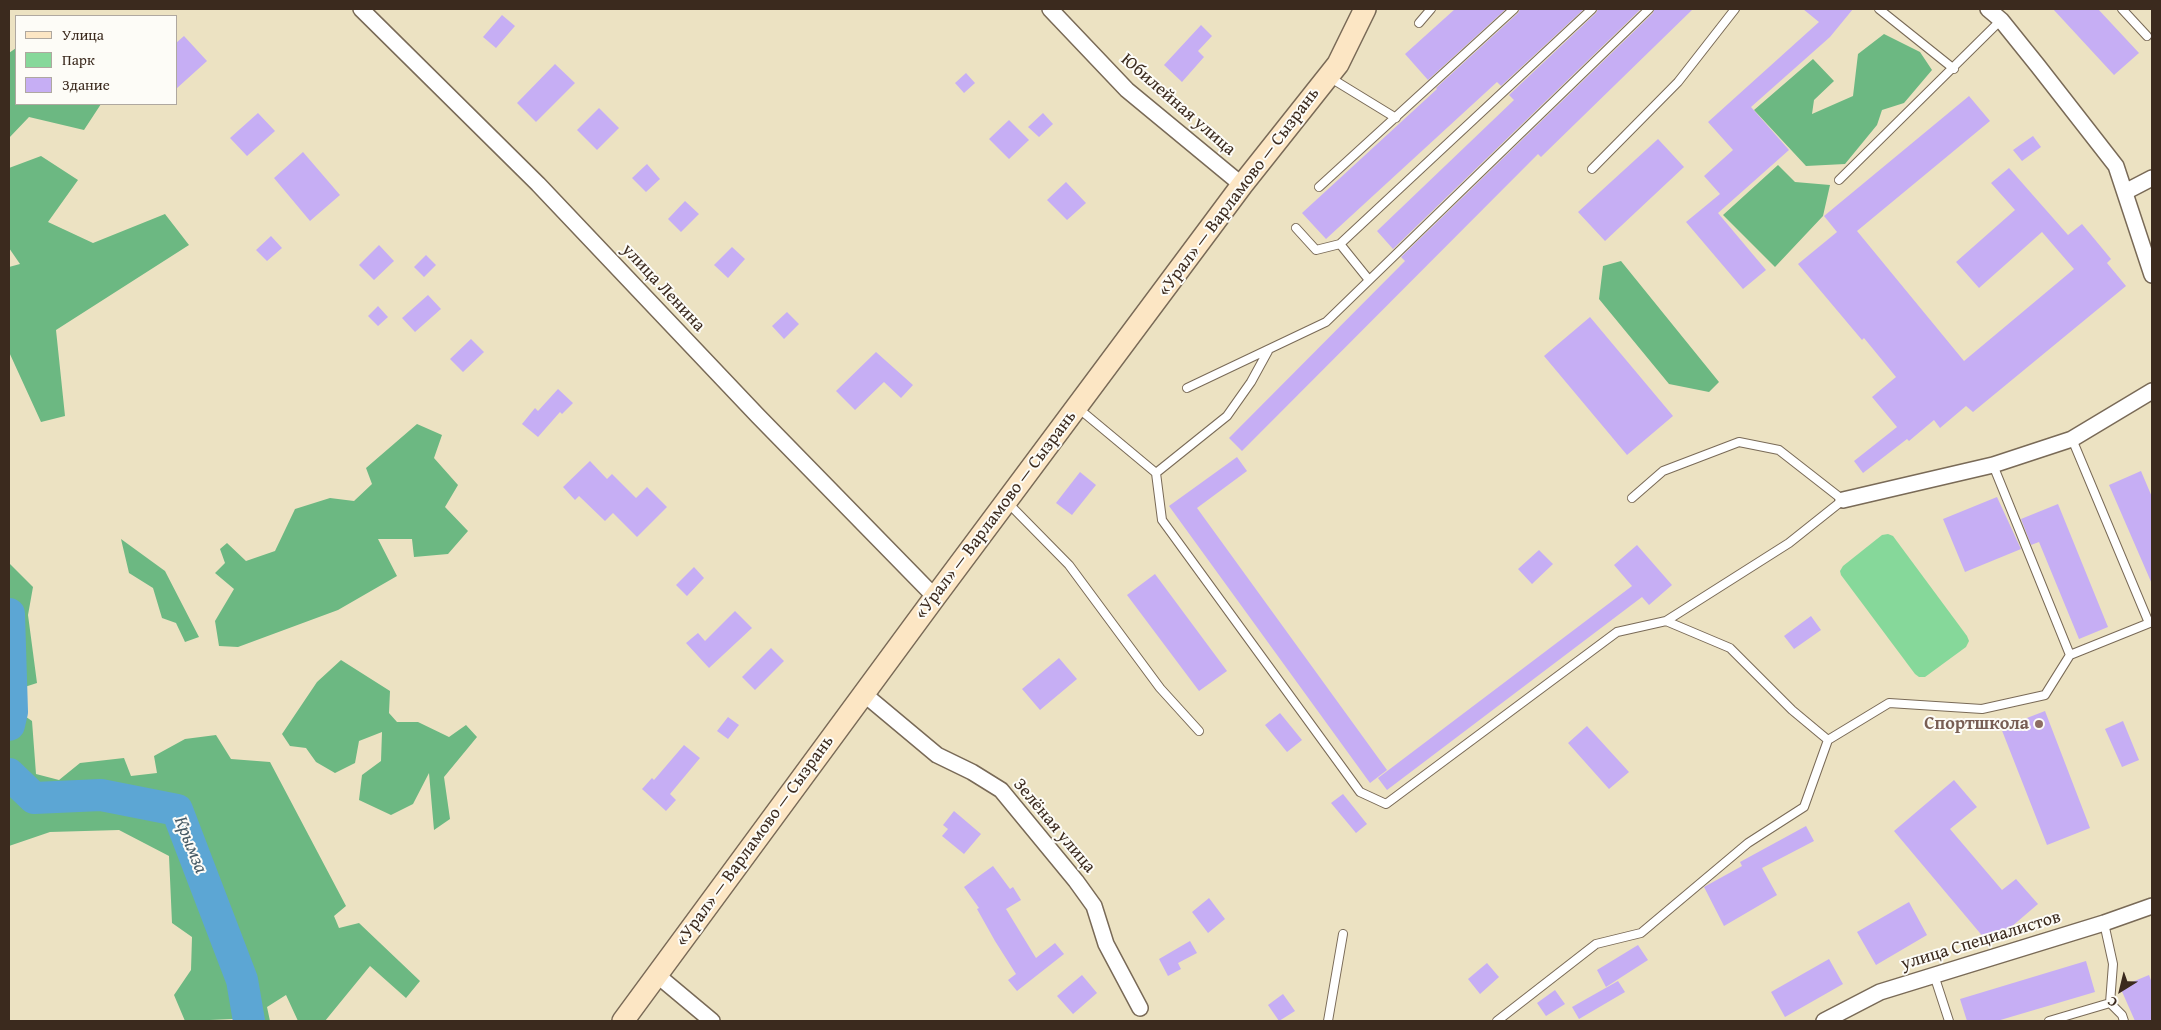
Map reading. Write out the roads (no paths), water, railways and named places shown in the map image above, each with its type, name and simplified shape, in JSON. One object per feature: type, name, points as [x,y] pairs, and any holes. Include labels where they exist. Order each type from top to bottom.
[{"type":"main road","name":"«Урал» — Варламово — Сызрань","points":[[623,1021],[1076,407],[1242,185],[1338,64],[1365,9]]},
{"type":"street","name":"улица Ленина","points":[[362,9],[538,184],[758,416],[935,597]]},
{"type":"street","name":"Юбилейная улица","points":[[1050,9],[1127,90],[1242,185]]},
{"type":"street","points":[[1988,9],[2001,20],[2116,166],[2152,275]]},
{"type":"street","points":[[2124,192],[2152,178]]},
{"type":"street","points":[[1843,500],[1993,465],[2072,439],[2152,391]]},
{"type":"street","name":"Зелёная улица","points":[[864,694],[937,755],[972,772],[1001,790],[1076,881],[1094,906],[1106,944],[1140,1008]]},
{"type":"street","name":"улица Специалистов","points":[[1824,1021],[1880,992],[2104,923],[2152,906]]},
{"type":"street","points":[[657,975],[712,1021]]},
{"type":"lane","points":[[1419,23],[1431,9]]},
{"type":"lane","points":[[1319,187],[1514,9]]},
{"type":"lane","points":[[1296,228],[1316,250],[1340,244],[1592,9]]},
{"type":"lane","points":[[1186,388],[1326,322],[1649,9]]},
{"type":"lane","points":[[1592,169],[1678,82],[1735,9]]},
{"type":"lane","points":[[1879,9],[1954,69]]},
{"type":"lane","points":[[2122,9],[2147,36]]},
{"type":"lane","points":[[1839,180],[1954,69],[2001,20]]},
{"type":"lane","points":[[1328,77],[1396,118]]},
{"type":"lane","points":[[1340,244],[1369,280]]},
{"type":"lane","points":[[1156,473],[1227,416],[1251,382],[1268,351]]},
{"type":"lane","points":[[1076,407],[1156,473],[1162,520],[1360,792],[1386,804],[1617,632],[1666,621],[1789,543],[1843,500],[1779,450],[1739,442],[1663,471],[1632,498]]},
{"type":"lane","points":[[1497,1021],[1596,944],[1640,932],[1748,843],[1804,807],[1828,740],[1889,702],[1982,709],[2045,695],[2070,655],[2150,622],[2072,439]]},
{"type":"lane","points":[[1993,465],[2070,655]]},
{"type":"lane","points":[[1006,501],[1069,565],[1160,688],[1199,731]]},
{"type":"lane","points":[[1666,621],[1730,648],[1792,710],[1828,740]]},
{"type":"lane","points":[[2104,923],[2113,964],[2110,1003],[2122,1015],[2124,1021]]},
{"type":"lane","points":[[1328,1021],[1343,934]]},
{"type":"lane","points":[[1934,975],[1949,1021]]},
{"type":"lane","points":[[2048,1021],[2110,1003]]},
{"type":"waterway","name":"Крымза","points":[[9,614],[12,712],[9,725]]},
{"type":"waterway","name":"Крымза","points":[[9,774],[34,798],[101,795],[177,810],[242,980],[249,1021]]},
{"type":"place","name":"Спортшкола","points":[[2039,724]]}]
